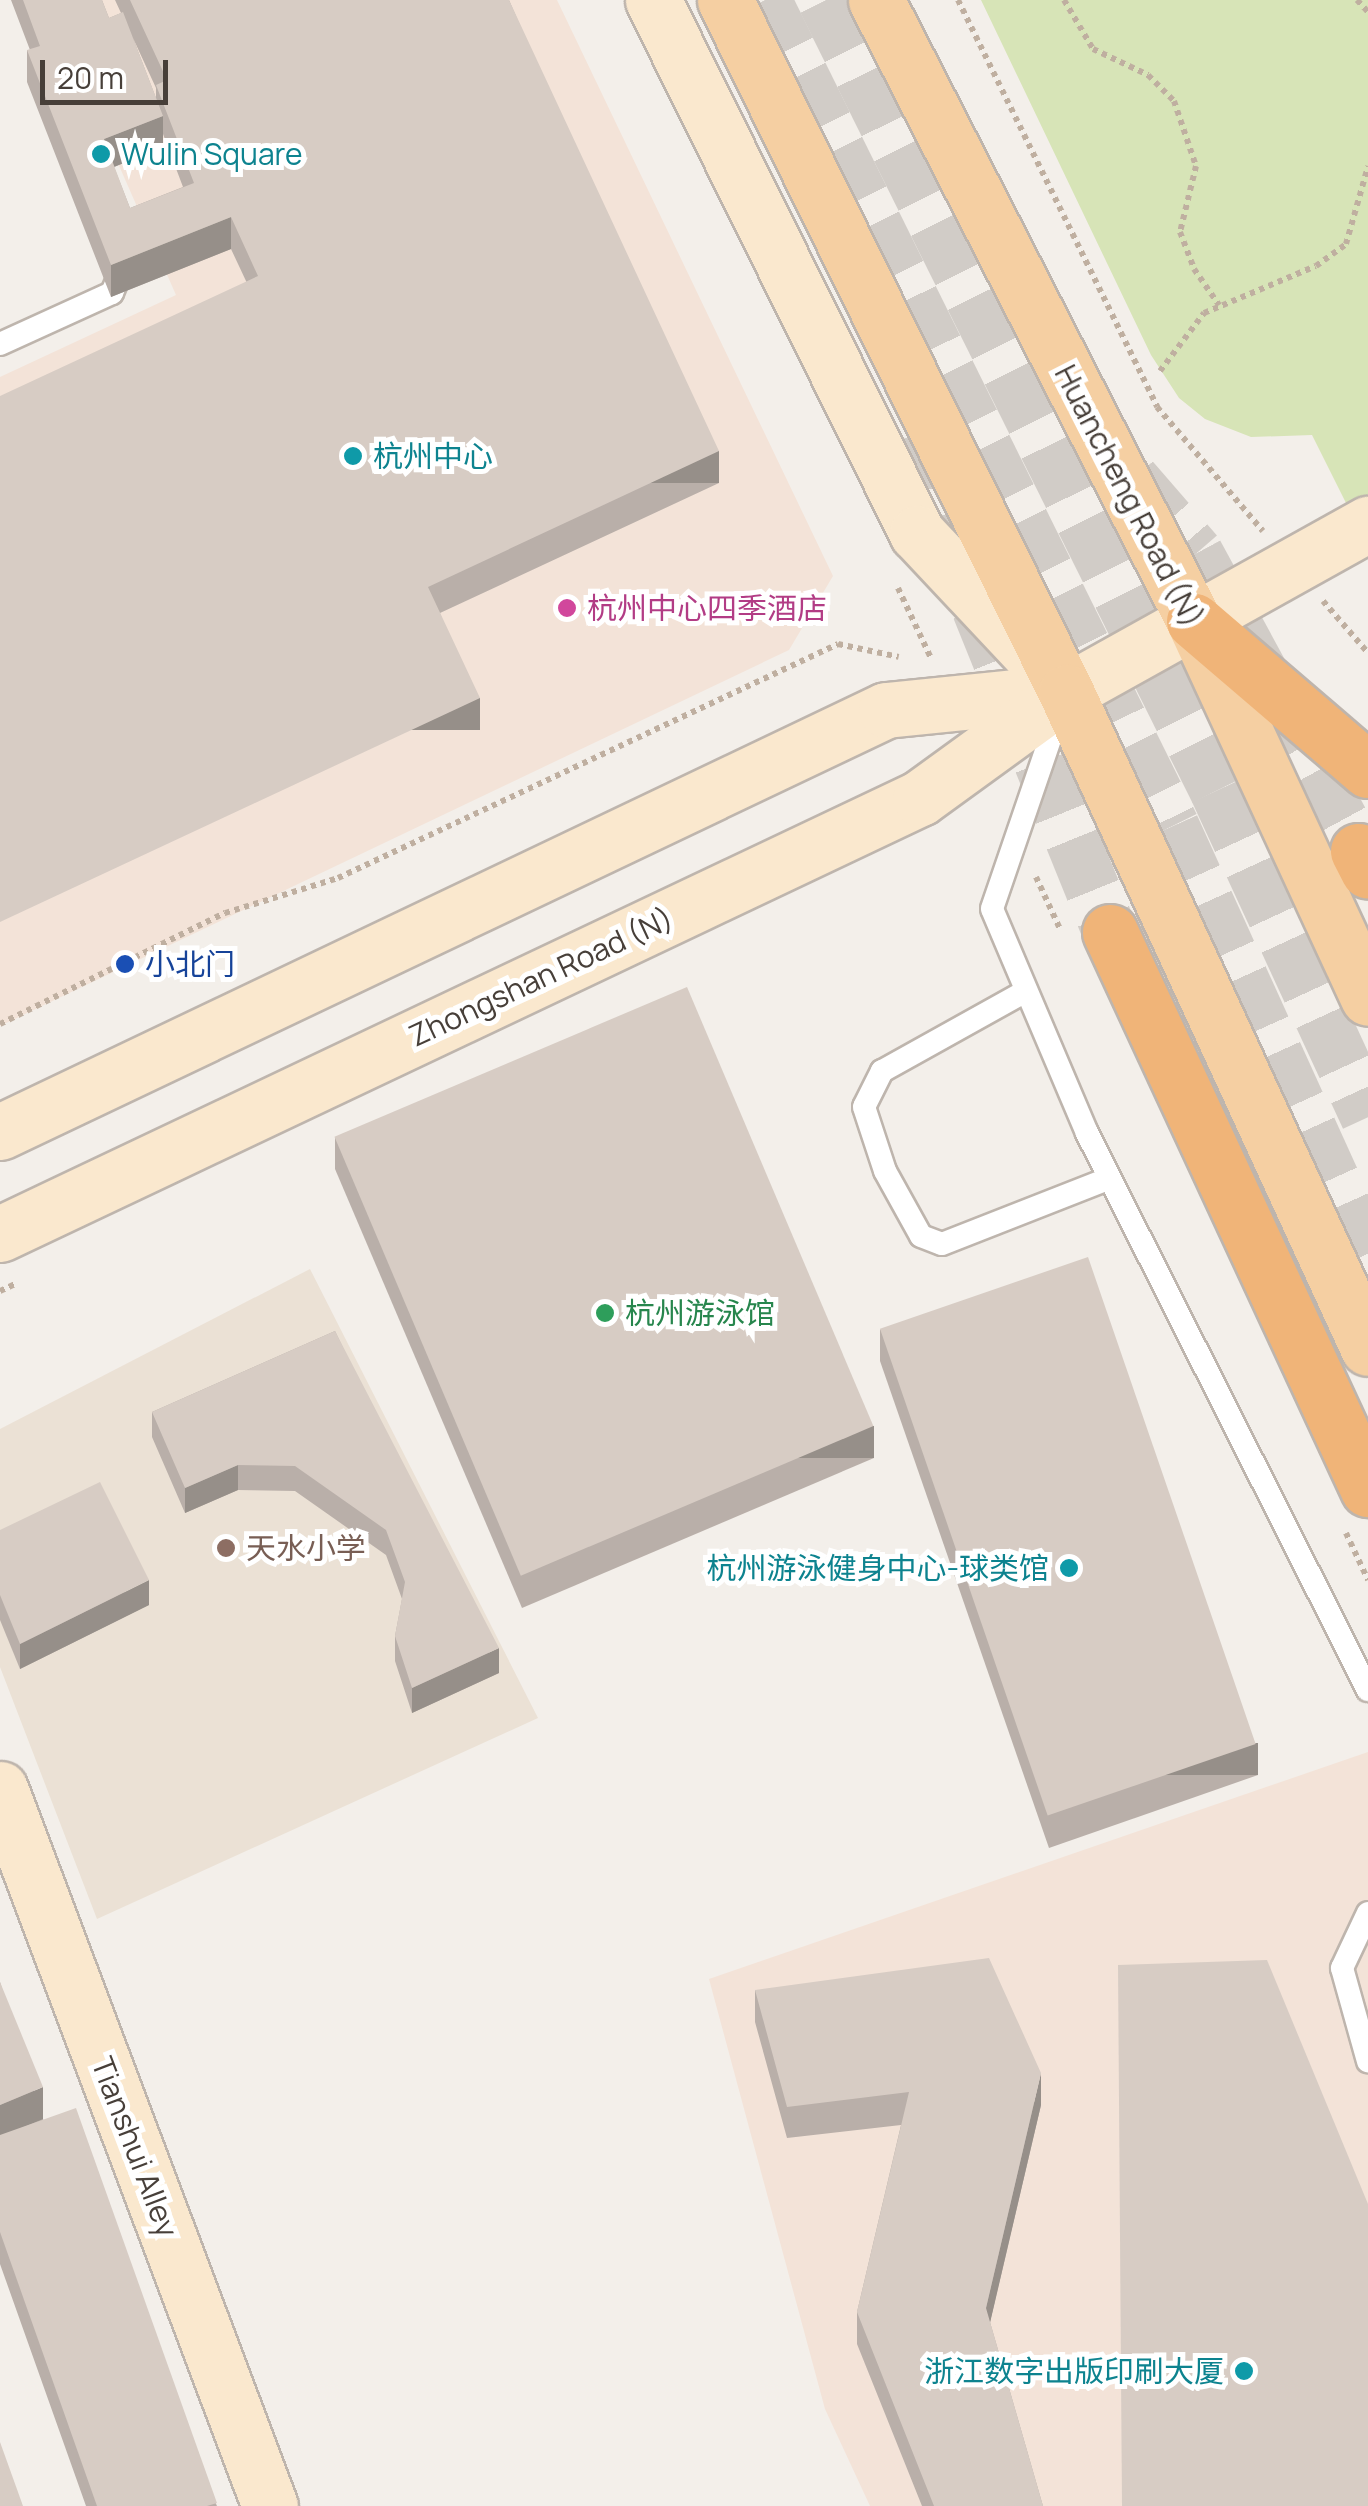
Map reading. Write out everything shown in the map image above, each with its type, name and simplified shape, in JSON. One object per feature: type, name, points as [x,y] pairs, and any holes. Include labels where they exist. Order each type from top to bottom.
[{"type":"highway","points":[[1194,621],[1368,770]]},
{"type":"highway","points":[[1110,932],[1368,1489]]},
{"type":"main road","points":[[652,0],[917,533],[1066,692]]},
{"type":"main road","points":[[725,0],[1066,692],[1368,1348]]},
{"type":"main road","name":"Huancheng Road (N)","points":[[876,0],[1194,621],[1368,998]]},
{"type":"main road","name":"Zhongshan Road (N)","points":[[0,1234],[920,798],[1066,692],[1368,524]]},
{"type":"main road","name":"Zhongshan Road (N)","points":[[0,1132],[886,710],[1066,692]]},
{"type":"main road","name":"Tianshui Alley","points":[[0,1789],[270,2506]]},
{"type":"lane","points":[[0,344],[112,293],[121,278],[119,250]]},
{"type":"lane","points":[[1066,692],[992,909],[1110,1178],[1368,1690]]},
{"type":"lane","points":[[1026,991],[882,1070],[864,1107],[885,1171],[922,1236],[942,1244],[1110,1178]]},
{"type":"lane","points":[[1368,1913],[1342,1968],[1368,2060]]},
{"type":"path","points":[[958,0],[1157,407],[1306,558],[1368,653]]},
{"type":"path","points":[[1064,0],[1093,49],[1148,75],[1181,115],[1196,166],[1180,232],[1194,268],[1219,305]]},
{"type":"path","points":[[1356,0],[1368,12]]},
{"type":"path","points":[[1160,371],[1204,313],[1316,266],[1346,244],[1368,166]]},
{"type":"path","points":[[0,1024],[224,914],[338,878],[838,644],[934,664]]},
{"type":"shaded area","name":"杭州中心","points":[[46,0],[557,0],[833,576],[789,650],[0,1026],[0,377],[176,295]]},
{"type":"shaded area","name":"天水小学","points":[[310,1269],[538,1718],[97,1919],[0,1667],[0,1429]]},
{"type":"shaded area","points":[[1368,1752],[1368,2506],[870,2506],[825,2409],[709,1979]]},
{"type":"green space","points":[[981,0],[1368,0],[1368,547],[1312,435],[1251,437],[1205,419],[1179,398],[1151,355]]},
{"type":"building","name":"杭州中心","points":[[23,0],[102,0],[109,18],[123,12],[163,116],[104,139],[130,208],[194,183],[156,85],[167,80],[130,0],[509,0],[719,451],[428,587],[480,698],[0,922],[0,396],[258,276],[231,217],[111,265],[27,50],[40,46]]},
{"type":"building","name":"杭州游泳馆","points":[[687,987],[873,1426],[521,1576],[334,1137]]},
{"type":"building","name":"杭州游泳健身中心-球类馆","points":[[1088,1257],[1256,1744],[1048,1816],[880,1329]]},
{"type":"building","points":[[335,1331],[499,1648],[412,1688],[395,1636],[405,1582],[386,1530],[295,1466],[238,1465],[185,1488],[152,1412]]},
{"type":"building","points":[[100,1482],[149,1580],[20,1644],[0,1595],[0,1530]]},
{"type":"building","points":[[989,1958],[1041,2073],[986,2308],[1043,2506],[934,2506],[857,2312],[909,2092],[787,2107],[755,1990]]},
{"type":"building","name":"浙江数字出版印刷大厦","points":[[1267,1960],[1368,2204],[1368,2506],[1122,2506],[1118,1965]]},
{"type":"building","points":[[0,1982],[43,2087],[0,2105]]},
{"type":"building","points":[[76,2108],[217,2503],[97,2506],[0,2232],[0,2135]]},
{"type":"building","points":[[0,2442],[23,2506],[0,2506]]},
{"type":"tunnel","points":[[764,0],[1172,826],[1368,1258]]},
{"type":"tunnel","points":[[825,0],[1217,790],[1368,1117]]},
{"type":"tunnel","points":[[928,433],[948,531],[1110,932]]},
{"type":"tunnel","points":[[1132,479],[1196,553],[1358,851]]},
{"type":"place","name":"Wulin Square","points":[[101,154]]},
{"type":"place","name":"杭州中心","points":[[353,456]]},
{"type":"place","name":"杭州中心四季酒店","points":[[567,608]]},
{"type":"place","name":"小北门","points":[[125,964]]},
{"type":"place","name":"杭州游泳馆","points":[[605,1313]]},
{"type":"place","name":"天水小学","points":[[226,1548]]},
{"type":"place","name":"杭州游泳健身中心-球类馆","points":[[1069,1568]]},
{"type":"place","name":"浙江数字出版印刷大厦","points":[[1244,2371]]}]
